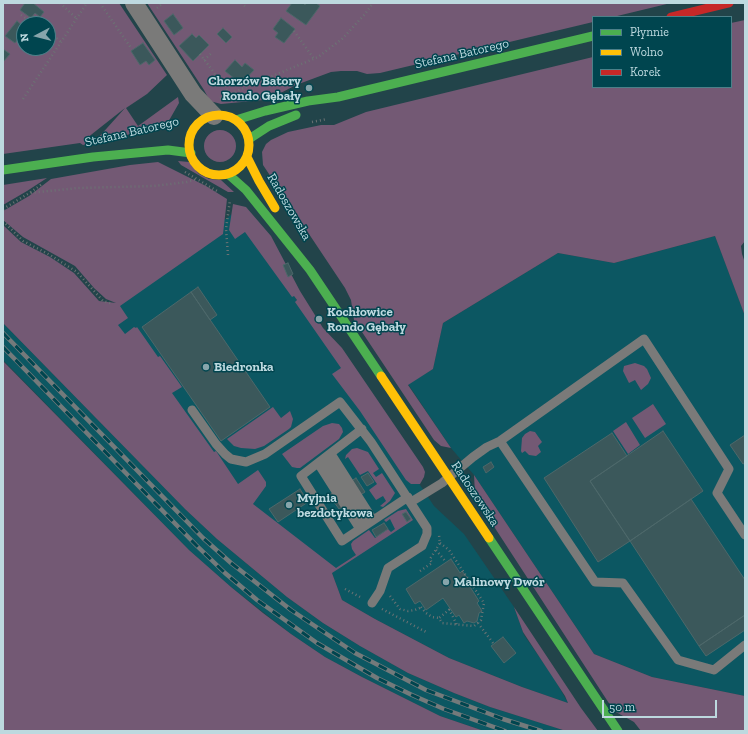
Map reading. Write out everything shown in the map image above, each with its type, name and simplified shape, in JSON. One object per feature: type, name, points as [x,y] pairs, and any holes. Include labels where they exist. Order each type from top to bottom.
[{"type":"street","points":[[134,3],[193,94],[206,117]]},
{"type":"street","points":[[675,16],[730,3]]},
{"type":"street","name":"Stefana Batorego","points":[[236,120],[265,111],[308,101],[338,98],[592,36]]},
{"type":"street","name":"Stefana Batorego","points":[[249,139],[269,126],[338,98]]},
{"type":"street","points":[[206,117],[229,117],[241,124],[245,130],[249,139],[247,157],[244,164],[234,172],[215,175],[205,171],[194,162],[190,153],[189,145],[206,117]]},
{"type":"street","name":"Stefana Batorego","points":[[179,134],[206,117]]},
{"type":"street","name":"Stefana Batorego","points":[[78,158],[136,144]]},
{"type":"street","name":"Stefana Batorego","points":[[3,170],[78,158],[168,150],[190,153]]},
{"type":"street","name":"Radoszowska","points":[[247,157],[259,181],[284,222],[310,270]]},
{"type":"street","name":"Radoszowska","points":[[228,174],[246,190],[310,270],[618,731]]},
{"type":"lane","points":[[362,429],[301,476],[342,541],[366,524],[442,483],[487,447],[500,441],[644,339],[728,469],[717,493],[745,535]]},
{"type":"lane","points":[[192,410],[216,444],[225,454],[231,459],[246,462],[265,454],[340,402],[362,429],[427,528],[427,534],[422,546],[388,568],[380,590],[372,603]]},
{"type":"lane","points":[[500,441],[595,582],[623,583],[678,660],[714,670],[745,645]]},
{"type":"lane","points":[[324,459],[366,524]]},
{"type":"lane","points":[[324,459],[366,524]]},
{"type":"path","points":[[60,3],[76,18]]},
{"type":"path","points":[[23,99],[87,3]]},
{"type":"path","points":[[100,3],[132,48]]},
{"type":"path","points":[[156,8],[164,3]]},
{"type":"path","points":[[241,3],[245,6],[246,3]]},
{"type":"path","points":[[206,117],[230,94],[314,59],[342,39],[373,3]]},
{"type":"path","points":[[294,31],[314,59]]},
{"type":"path","points":[[56,37],[61,42]]},
{"type":"path","points":[[204,60],[213,52]]},
{"type":"path","points":[[200,54],[230,94]]},
{"type":"path","points":[[179,168],[224,194]]},
{"type":"path","points":[[29,193],[78,188],[160,185],[187,182],[197,178]]},
{"type":"path","points":[[3,209],[43,183]]},
{"type":"path","points":[[228,255],[226,230],[230,198],[235,196]]},
{"type":"path","points":[[3,221],[23,241],[50,255],[77,272],[103,301],[113,304]]},
{"type":"path","points":[[382,584],[400,609],[408,611],[422,607],[426,613],[432,617],[439,618],[442,623],[474,626],[481,620],[484,603],[450,550],[440,543]]},
{"type":"path","points":[[436,550],[446,562]]},
{"type":"path","points":[[345,589],[428,633]]},
{"type":"path","points":[[439,618],[450,608],[449,609],[457,624]]},
{"type":"path","points":[[478,622],[493,643]]},
{"type":"shaded area","points":[[3,3],[119,3],[167,75],[147,94],[126,108],[138,126],[178,97],[179,103],[167,124],[161,127],[83,145],[80,143],[3,154]],"holes":[[[125,108],[98,138],[94,140],[87,138]]]},
{"type":"shaded area","points":[[147,3],[671,3],[617,16],[592,16],[592,22],[380,73],[367,74],[357,71],[331,72],[296,85],[273,97],[263,100],[221,104],[210,101]]},
{"type":"shaded area","points":[[745,20],[745,241],[741,246],[745,263],[745,316],[715,236],[614,263],[558,253],[443,323],[433,369],[408,385],[451,448],[441,446],[434,440],[354,320],[351,300],[345,288],[263,165],[262,152],[266,144],[288,132],[321,125],[334,125],[366,112],[592,57],[592,88],[732,88],[732,23]]},
{"type":"shaded area","points":[[217,130],[223,130],[233,137],[236,146],[235,152],[229,159],[223,162],[217,162],[207,155],[204,149],[204,143],[211,133]]},
{"type":"shaded area","points":[[178,161],[189,162],[199,174],[209,179],[221,180],[234,192],[228,192],[181,165]]},
{"type":"shaded area","points":[[158,162],[206,186],[227,199],[223,234],[120,306],[128,318],[118,325],[125,334],[134,327],[137,327],[158,357],[160,356],[182,387],[172,393],[214,452],[216,451],[238,484],[258,470],[266,482],[266,486],[253,504],[336,568],[356,555],[352,549],[351,544],[353,541],[369,530],[375,538],[388,529],[391,532],[395,529],[390,519],[386,522],[384,520],[398,511],[406,509],[413,520],[332,573],[342,600],[449,658],[522,687],[568,703],[565,696],[523,632],[514,607],[598,731],[566,731],[490,707],[454,693],[408,673],[323,623],[287,597],[217,539],[185,509],[3,323],[3,225],[21,242],[50,257],[74,273],[99,301],[116,303],[106,299],[94,288],[75,266],[23,237],[3,220],[3,211],[29,196],[51,179],[130,165]]},
{"type":"shaded area","points":[[47,178],[27,191],[3,205],[3,185]]},
{"type":"shaded area","points":[[233,204],[246,207],[271,236],[300,291],[323,328],[342,348],[423,467],[425,472],[420,484],[411,484],[406,480],[360,411],[332,374],[341,368],[295,302],[297,300],[294,296],[292,297],[245,232],[235,239],[229,230]]},
{"type":"shaded area","points":[[237,210],[434,506],[464,534],[514,607],[524,635],[554,678],[568,703],[522,687],[449,658],[342,600],[332,573],[67,344]]},
{"type":"shaded area","points":[[715,236],[745,316],[745,696],[652,677],[594,654],[474,475],[451,448],[408,384],[433,369],[443,323],[558,253],[614,263]]},
{"type":"shaded area","points":[[3,323],[185,509],[217,539],[287,597],[323,623],[408,673],[490,707],[566,731],[484,731],[440,716],[325,657],[291,634],[231,587],[189,550],[3,360]]},
{"type":"shaded area","points":[[3,361],[189,550],[263,613],[325,657],[362,677],[440,716],[484,731],[3,731]]},
{"type":"shaded area","points":[[635,363],[644,366],[651,378],[648,384],[641,390],[635,380],[629,383],[623,371],[624,366]]},
{"type":"shaded area","points":[[653,404],[666,424],[645,438],[632,418]]},
{"type":"shaded area","points":[[273,407],[281,418],[290,411],[293,419],[289,429],[264,446],[255,449],[234,446],[227,439]]},
{"type":"shaded area","points":[[626,422],[640,445],[628,454],[613,431]]},
{"type":"shaded area","points":[[332,423],[339,424],[342,428],[343,432],[339,439],[300,468],[292,467],[282,454],[323,426]]},
{"type":"shaded area","points":[[530,431],[535,432],[542,442],[538,446],[541,452],[536,456],[529,455],[525,451],[522,453],[521,451],[522,438]]},
{"type":"shaded area","points":[[357,448],[368,452],[379,469],[373,473],[376,477],[382,473],[395,493],[390,501],[383,507],[380,506],[386,501],[383,496],[376,500],[369,490],[377,484],[368,471],[360,475],[348,457],[345,459],[346,455],[352,449]]},
{"type":"shaded area","points":[[474,475],[594,654],[652,677],[745,696],[745,731],[641,731],[634,722],[614,711],[478,502],[475,494]]},
{"type":"building","points":[[25,3],[33,3],[44,12],[41,16],[35,13],[33,16],[28,16],[20,10]]},
{"type":"building","points":[[292,3],[303,3],[305,5],[306,3],[316,3],[320,6],[306,25],[286,11]]},
{"type":"building","points":[[173,14],[183,28],[174,35],[164,21]]},
{"type":"building","points":[[281,18],[295,29],[284,43],[275,37],[278,33],[273,29]]},
{"type":"building","points":[[16,22],[16,42],[15,43],[5,36]]},
{"type":"building","points":[[223,28],[232,37],[226,43],[217,34]]},
{"type":"building","points":[[192,34],[196,38],[199,35],[209,45],[193,61],[179,46]]},
{"type":"building","points":[[143,43],[155,60],[149,65],[146,61],[140,65],[131,51]]},
{"type":"building","points":[[3,49],[10,54],[3,62]]},
{"type":"building","points":[[235,60],[242,67],[245,63],[254,70],[241,84],[225,71]]},
{"type":"building","points":[[288,263],[293,274],[288,277],[283,265]]},
{"type":"building","points":[[198,287],[217,315],[210,320],[191,292]]},
{"type":"building","name":"Biedronka","points":[[191,292],[270,407],[221,441],[142,327]]},
{"type":"building","points":[[663,431],[703,491],[630,541],[590,481]]},
{"type":"building","points":[[612,433],[627,456],[590,481],[630,541],[598,562],[544,478]]},
{"type":"building","points":[[745,435],[745,463],[743,464],[730,445]]},
{"type":"building","points":[[491,462],[494,467],[486,473],[483,467]]},
{"type":"building","points":[[368,473],[374,482],[367,486],[361,477]]},
{"type":"building","points":[[356,478],[365,492],[339,509],[329,495]]},
{"type":"building","name":"Myjnia bezdotykowa","points":[[300,489],[308,502],[278,522],[269,509]]},
{"type":"building","points":[[691,499],[745,580],[745,615],[699,646],[630,541]]},
{"type":"building","points":[[406,512],[411,519],[407,522],[402,514]]},
{"type":"building","points":[[384,523],[388,529],[376,537],[372,530]]},
{"type":"building","points":[[451,559],[460,573],[462,571],[466,576],[469,581],[467,582],[479,601],[477,603],[482,611],[479,613],[477,621],[474,623],[467,621],[464,623],[459,615],[456,617],[443,598],[426,610],[420,601],[415,604],[406,589]]},
{"type":"building","points":[[745,615],[745,630],[706,656],[699,646]]},
{"type":"building","points":[[503,637],[516,653],[504,663],[491,646]]},
{"type":"railway","points":[[3,333],[203,538],[231,563],[291,610],[355,653],[426,690],[503,719],[541,731]]},
{"type":"railway","points":[[3,347],[196,545],[225,573],[257,600],[317,643],[377,678],[444,709],[505,731]]},
{"type":"traffic: fast","points":[[236,120],[265,111],[308,101],[338,97],[592,36]]},
{"type":"traffic: fast","points":[[249,139],[269,126],[296,115]]},
{"type":"traffic: fast","points":[[3,170],[93,157],[168,150],[191,153]]},
{"type":"traffic: fast","points":[[228,174],[246,190],[310,270],[381,376]]},
{"type":"traffic: fast","points":[[489,538],[618,731]]},
{"type":"traffic: slow","points":[[219,115],[236,120],[244,128],[249,145],[244,162],[236,170],[219,175],[202,170],[194,162],[189,145],[194,128],[202,120],[219,115]]},
{"type":"traffic: slow","points":[[247,157],[275,208]]},
{"type":"traffic: slow","points":[[381,376],[489,538]]},
{"type":"traffic: jam","points":[[675,16],[729,3]]},
{"type":"place","name":"Chorzów Batory Rondo Gębały","points":[[309,88]]},
{"type":"place","name":"Kochłowice Rondo Gębały","points":[[319,319]]},
{"type":"place","name":"Biedronka","points":[[206,367]]},
{"type":"place","name":"Myjnia bezdotykowa","points":[[289,505]]},
{"type":"place","name":"Malinowy Dwór","points":[[446,582]]}]
